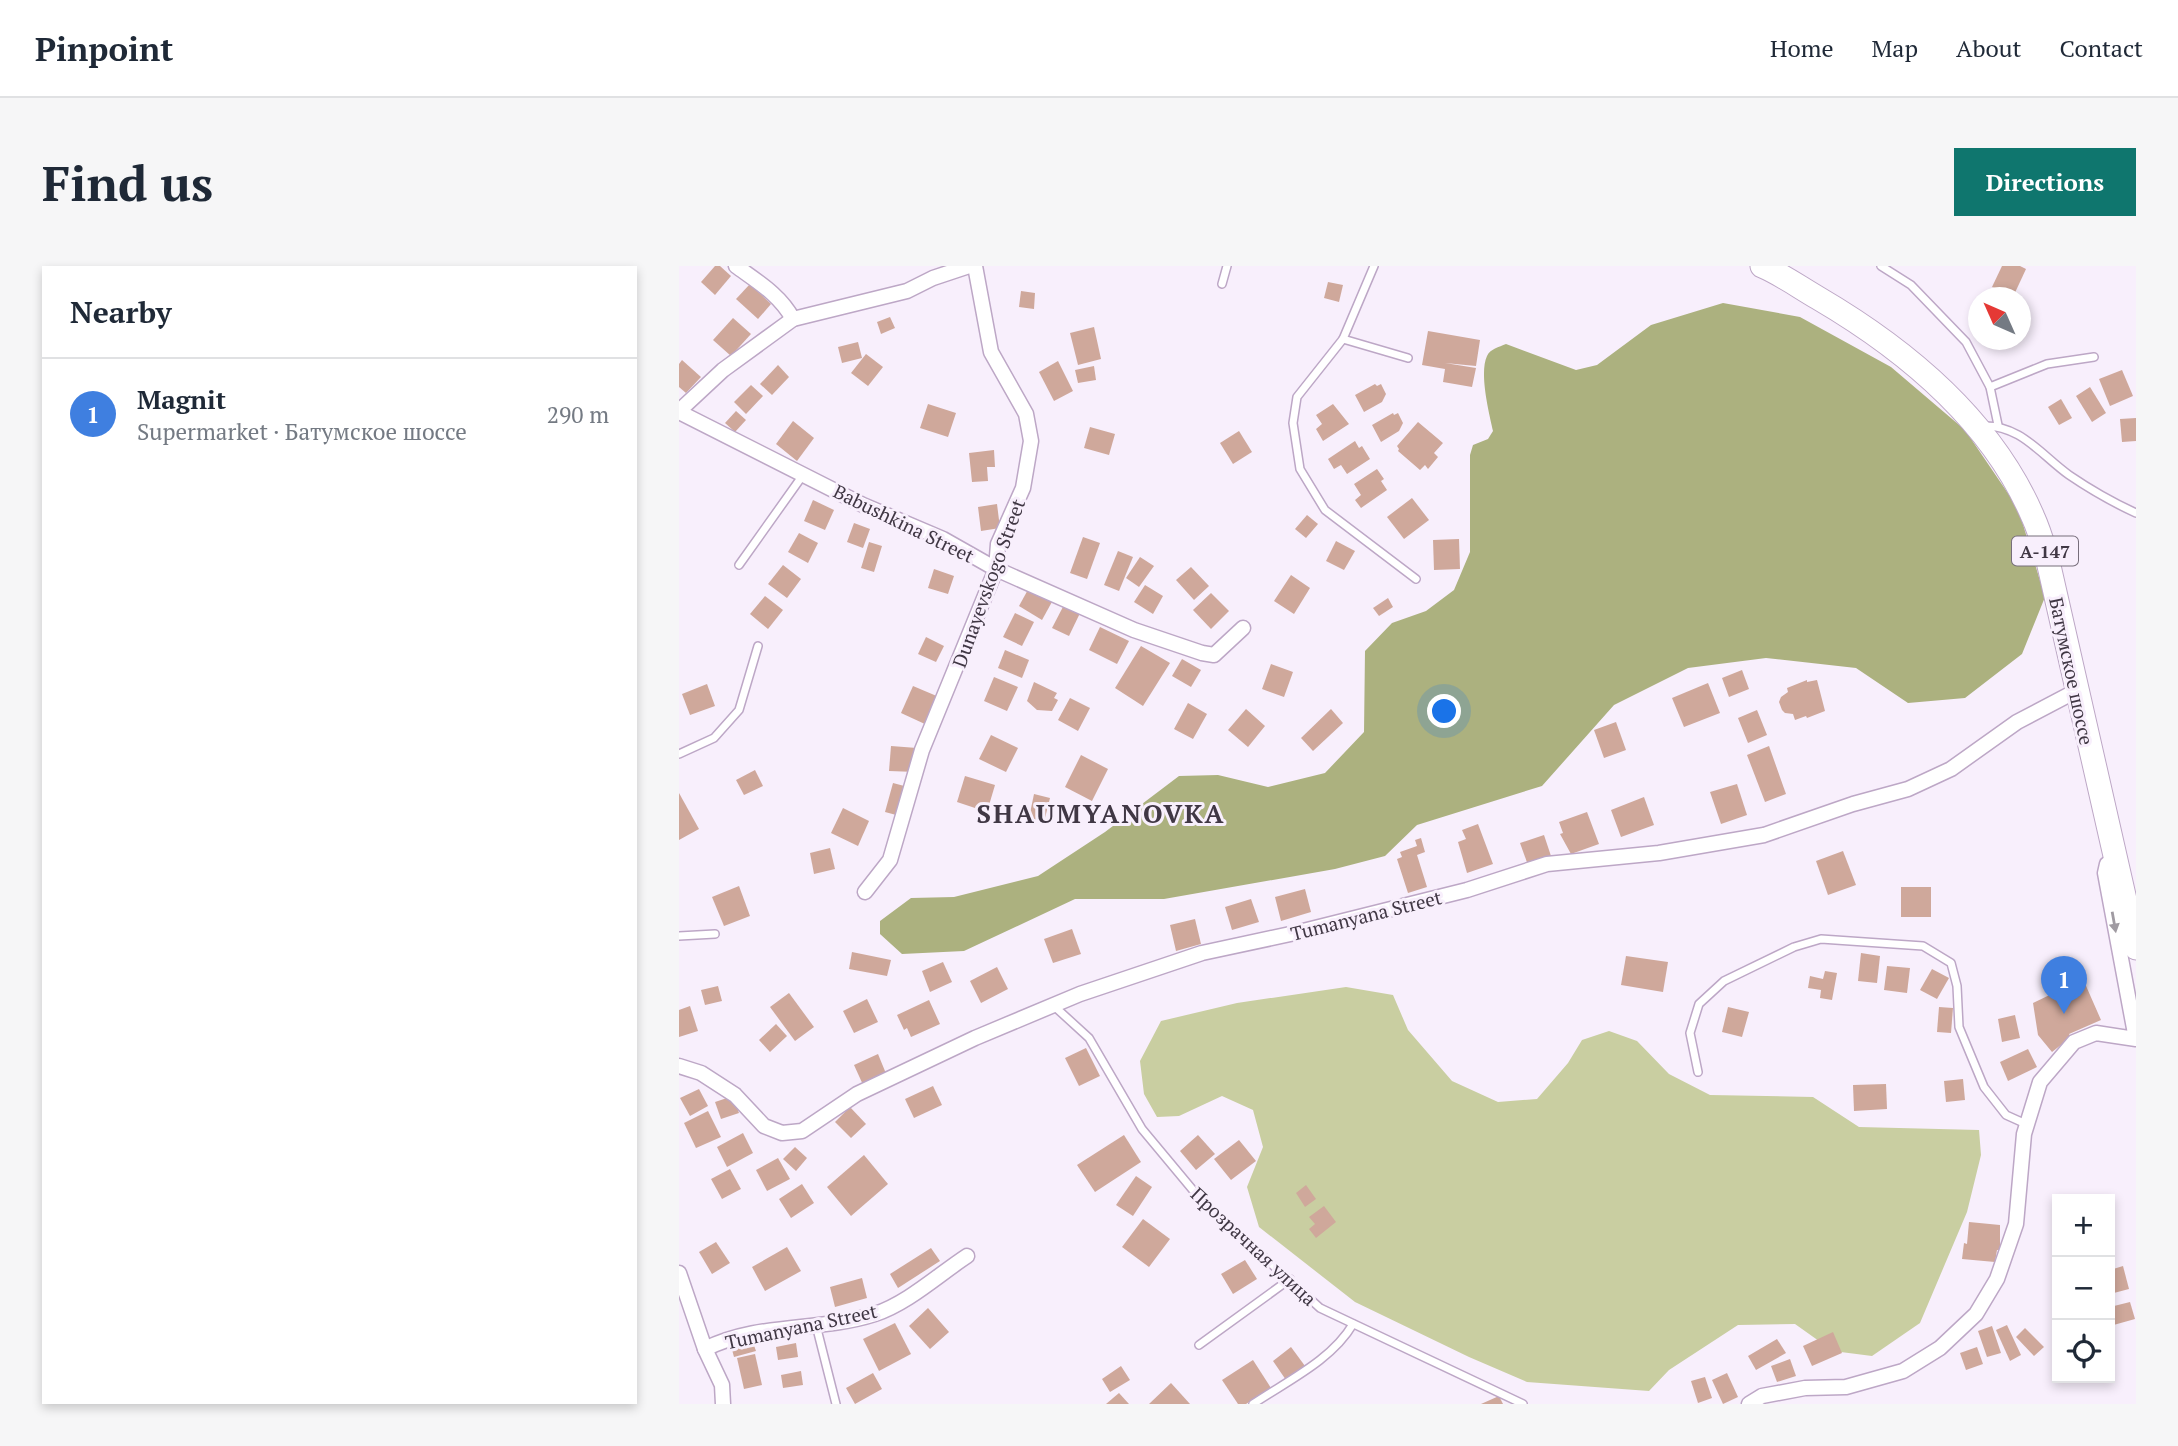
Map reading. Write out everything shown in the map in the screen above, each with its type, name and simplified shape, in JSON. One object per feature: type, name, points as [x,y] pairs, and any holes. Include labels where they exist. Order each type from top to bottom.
[{"type":"highway","name":"Батумское шоссе","points":[[1762,266],[1853,318],[1988,426],[2033,516],[2047,557],[2136,948]]},
{"type":"street","points":[[736,266],[785,304],[793,319]]},
{"type":"street","name":"Babushkina Street","points":[[969,266],[933,278],[907,291],[793,319],[723,370],[679,412],[863,505],[943,539],[996,569],[1134,630],[1215,655],[1243,628]]},
{"type":"street","name":"Dunayevskogo Street","points":[[865,892],[890,860],[922,750],[996,569],[998,544],[1023,488],[1031,441],[1026,414],[991,352],[975,266]]},
{"type":"street","name":"Tumanyana Street","points":[[679,1066],[701,1073],[735,1096],[764,1126],[782,1133],[802,1131],[857,1094],[975,1038],[1080,994],[1202,953],[1467,890],[1547,864],[1659,853],[1764,835],[1853,804],[1908,789],[1951,769],[2017,722],[2076,691]]},
{"type":"street","points":[[1749,1404],[1762,1396],[1805,1388],[1846,1387],[1903,1371],[1940,1348],[1976,1314],[1997,1279],[2016,1224],[2025,1124],[2040,1082],[2074,1042],[2096,1033],[2136,1039],[2105,873],[2107,864],[2114,860]]},
{"type":"street","name":"Tumanyana Street","points":[[705,1349],[751,1333],[816,1325],[876,1313],[912,1294],[967,1256]]},
{"type":"street","name":"Tumanyana Street","points":[[679,1273],[705,1349],[722,1385],[723,1404]]},
{"type":"lane","points":[[1221,284],[1227,266]]},
{"type":"lane","points":[[1374,266],[1343,339],[1297,397],[1293,423],[1300,469],[1325,510],[1416,579]]},
{"type":"lane","points":[[1881,266],[1911,285],[1966,342],[1990,387],[1988,426],[2018,433],[2068,475],[2106,499],[2136,513]]},
{"type":"lane","points":[[1343,339],[1408,358]]},
{"type":"lane","points":[[1990,387],[2047,364],[2094,357]]},
{"type":"lane","points":[[739,565],[804,474]]},
{"type":"lane","points":[[679,754],[714,738],[739,710],[758,646]]},
{"type":"lane","points":[[679,936],[715,933]]},
{"type":"lane","points":[[1698,1072],[1690,1033],[1699,1004],[1724,981],[1794,947],[1821,939],[1923,946],[1951,963],[1957,986],[1959,1027],[1984,1087],[2006,1115],[2025,1124]]},
{"type":"lane","name":"Прозрачная улица","points":[[1054,1006],[1089,1038],[1142,1129],[1202,1201],[1320,1308],[1523,1404]]},
{"type":"lane","points":[[1199,1345],[1290,1279]]},
{"type":"lane","points":[[1253,1404],[1320,1359],[1344,1338],[1353,1324]]},
{"type":"lane","points":[[816,1325],[836,1404]]},
{"type":"green space","points":[[1723,303],[1800,317],[1891,367],[1965,430],[2018,508],[2045,597],[2022,654],[1965,698],[1908,703],[1856,668],[1766,658],[1688,668],[1614,705],[1542,786],[1417,825],[1385,856],[1335,869],[1164,899],[1075,899],[964,951],[902,954],[880,934],[880,921],[911,898],[954,897],[1038,876],[1105,832],[1179,776],[1218,775],[1268,787],[1325,773],[1364,732],[1365,651],[1392,623],[1426,611],[1454,590],[1470,552],[1470,455],[1473,445],[1488,439],[1493,431],[1484,382],[1488,354],[1506,344],[1576,370],[1597,365],[1651,325]]},
{"type":"green space","points":[[1346,987],[1393,995],[1408,1030],[1452,1081],[1498,1102],[1537,1099],[1568,1063],[1582,1040],[1609,1031],[1637,1041],[1669,1074],[1710,1095],[1813,1097],[1859,1127],[1979,1130],[1981,1155],[1967,1212],[1920,1323],[1872,1356],[1833,1351],[1795,1324],[1738,1325],[1669,1370],[1649,1391],[1527,1382],[1355,1302],[1259,1227],[1247,1187],[1263,1147],[1253,1110],[1222,1096],[1179,1116],[1157,1117],[1144,1094],[1140,1061],[1161,1021],[1237,1003]]},
{"type":"building","points":[[715,266],[720,266],[731,276],[715,295],[701,282]]},
{"type":"building","points":[[2002,266],[2020,266],[2026,269],[2018,287],[1992,287]]},
{"type":"building","points":[[1328,282],[1343,285],[1339,302],[1324,298]]},
{"type":"building","points":[[750,284],[771,304],[758,319],[736,299]]},
{"type":"building","points":[[1021,291],[1035,293],[1034,309],[1019,307]]},
{"type":"building","points":[[890,317],[895,328],[881,334],[877,322]]},
{"type":"building","points":[[733,318],[751,334],[731,356],[713,340]]},
{"type":"building","points":[[1094,327],[1101,359],[1078,365],[1070,333]]},
{"type":"building","points":[[1428,331],[1480,340],[1476,366],[1445,363],[1476,368],[1472,387],[1443,382],[1445,369],[1422,365]]},
{"type":"building","points":[[858,342],[862,358],[842,363],[838,347]]},
{"type":"building","points":[[866,354],[883,367],[868,386],[851,373]]},
{"type":"building","points":[[682,360],[701,377],[686,393],[679,387],[679,364]]},
{"type":"building","points":[[1058,361],[1073,391],[1054,401],[1039,372]]},
{"type":"building","points":[[778,365],[789,377],[772,395],[760,384]]},
{"type":"building","points":[[1094,366],[1096,380],[1078,383],[1075,370]]},
{"type":"building","points":[[2122,370],[2133,396],[2110,406],[2099,379]]},
{"type":"building","points":[[1375,384],[1381,384],[1386,394],[1382,402],[1364,412],[1355,395]]},
{"type":"building","points":[[751,385],[763,396],[746,414],[734,402]]},
{"type":"building","points":[[2090,387],[2106,413],[2092,422],[2076,396]]},
{"type":"building","points":[[2061,399],[2072,418],[2059,425],[2048,407]]},
{"type":"building","points":[[928,404],[956,413],[948,437],[920,428]]},
{"type":"building","points":[[1333,404],[1349,424],[1323,441],[1316,429],[1322,424],[1316,415]]},
{"type":"building","points":[[736,411],[746,420],[735,432],[725,423]]},
{"type":"building","points":[[1398,413],[1403,423],[1399,431],[1381,442],[1372,425]]},
{"type":"building","points":[[2136,418],[2136,441],[2122,442],[2120,419]]},
{"type":"building","points":[[793,421],[814,438],[797,461],[776,444]]},
{"type":"building","points":[[1418,422],[1443,443],[1434,453],[1438,457],[1428,469],[1425,465],[1420,470],[1398,451],[1397,446]]},
{"type":"building","points":[[1090,427],[1115,434],[1109,455],[1084,448]]},
{"type":"building","points":[[1239,431],[1252,452],[1233,464],[1220,443]]},
{"type":"building","points":[[1355,441],[1359,448],[1362,446],[1370,459],[1347,474],[1341,465],[1334,469],[1328,459]]},
{"type":"building","points":[[994,450],[995,467],[987,467],[988,481],[972,482],[969,453]]},
{"type":"building","points":[[1377,469],[1387,490],[1361,508],[1355,500],[1361,495],[1354,484]]},
{"type":"building","points":[[1412,498],[1429,520],[1404,539],[1387,517]]},
{"type":"building","points":[[813,500],[834,510],[825,530],[804,521]]},
{"type":"building","points":[[997,504],[1000,528],[981,531],[978,507]]},
{"type":"building","points":[[1307,515],[1318,524],[1306,538],[1295,529]]},
{"type":"building","points":[[854,523],[870,529],[863,548],[847,542]]},
{"type":"building","points":[[799,533],[818,543],[808,563],[788,552]]},
{"type":"building","points":[[1083,537],[1100,543],[1087,579],[1070,573]]},
{"type":"building","points":[[1459,539],[1460,569],[1434,570],[1433,540]]},
{"type":"building","points":[[1336,541],[1355,551],[1344,570],[1326,561]]},
{"type":"building","points":[[869,542],[882,546],[874,572],[861,568]]},
{"type":"building","points":[[1118,551],[1133,557],[1119,591],[1104,585]]},
{"type":"building","points":[[1140,557],[1154,566],[1139,587],[1126,578]]},
{"type":"building","points":[[783,565],[801,579],[787,598],[768,584]]},
{"type":"building","points":[[1191,567],[1209,586],[1194,600],[1176,580]]},
{"type":"building","points":[[934,569],[954,576],[948,594],[928,588]]},
{"type":"building","points":[[1291,575],[1310,588],[1294,614],[1274,601]]},
{"type":"building","points":[[1145,585],[1163,596],[1153,614],[1134,602]]},
{"type":"building","points":[[1030,586],[1053,600],[1042,620],[1019,606]]},
{"type":"building","points":[[1211,593],[1229,611],[1211,629],[1193,610]]},
{"type":"building","points":[[765,596],[783,610],[768,629],[750,614]]},
{"type":"building","points":[[1388,598],[1393,607],[1379,616],[1373,608]]},
{"type":"building","points":[[1065,603],[1081,611],[1069,636],[1052,628]]},
{"type":"building","points":[[1015,613],[1034,622],[1022,646],[1003,637]]},
{"type":"building","points":[[1100,627],[1129,641],[1117,664],[1089,650]]},
{"type":"building","points":[[926,637],[944,646],[936,662],[918,654]]},
{"type":"building","points":[[1141,646],[1170,663],[1143,706],[1115,688]]},
{"type":"building","points":[[1005,650],[1029,660],[1022,678],[998,668]]},
{"type":"building","points":[[1182,659],[1201,670],[1191,687],[1172,676]]},
{"type":"building","points":[[1271,664],[1293,672],[1284,697],[1262,689]]},
{"type":"building","points":[[1742,670],[1749,689],[1729,697],[1722,678]]},
{"type":"building","points":[[994,677],[1018,687],[1007,711],[984,701]]},
{"type":"building","points":[[1807,680],[1817,680],[1825,711],[1795,720],[1793,714],[1782,710],[1779,702],[1788,692],[1787,688]]},
{"type":"building","points":[[1034,682],[1057,693],[1054,698],[1058,700],[1052,711],[1037,710],[1027,701]]},
{"type":"building","points":[[1708,683],[1720,713],[1684,727],[1672,698]]},
{"type":"building","points":[[707,684],[715,706],[690,715],[682,694]]},
{"type":"building","points":[[913,686],[939,697],[927,725],[901,713]]},
{"type":"building","points":[[1070,698],[1090,708],[1078,731],[1058,720]]},
{"type":"building","points":[[1188,703],[1207,714],[1193,739],[1174,729]]},
{"type":"building","points":[[1246,709],[1265,726],[1248,747],[1228,730]]},
{"type":"building","points":[[1331,709],[1343,723],[1313,751],[1301,738]]},
{"type":"building","points":[[1757,710],[1767,735],[1748,743],[1738,718]]},
{"type":"building","points":[[1616,722],[1626,750],[1604,758],[1594,730]]},
{"type":"building","points":[[991,735],[1018,748],[1006,772],[979,759]]},
{"type":"building","points":[[891,746],[917,748],[916,772],[889,771]]},
{"type":"building","points":[[1769,746],[1786,794],[1765,802],[1747,755]]},
{"type":"building","points":[[1081,755],[1108,769],[1092,801],[1065,787]]},
{"type":"building","points":[[755,770],[763,786],[744,795],[736,780]]},
{"type":"building","points":[[965,776],[995,785],[987,812],[957,802]]},
{"type":"building","points":[[893,783],[908,787],[900,816],[885,812]]},
{"type":"building","points":[[1737,784],[1747,815],[1721,824],[1710,792]]},
{"type":"building","points":[[679,793],[699,829],[679,840]]},
{"type":"building","points":[[1034,794],[1050,798],[1044,822],[1029,818]]},
{"type":"building","points":[[1644,797],[1654,825],[1621,837],[1611,810]]},
{"type":"building","points":[[843,808],[869,821],[858,846],[831,833]]},
{"type":"building","points":[[1587,812],[1599,844],[1571,854],[1560,834],[1563,833],[1559,822]]},
{"type":"building","points":[[1478,824],[1493,864],[1467,873],[1458,842],[1466,839],[1462,830]]},
{"type":"building","points":[[1544,835],[1552,859],[1529,868],[1520,843]]},
{"type":"building","points":[[1421,838],[1425,852],[1417,855],[1427,887],[1408,893],[1397,859],[1402,857],[1400,852],[1417,846],[1415,840]]},
{"type":"building","points":[[830,848],[835,869],[814,874],[810,853]]},
{"type":"building","points":[[1843,851],[1856,885],[1828,895],[1816,861]]},
{"type":"building","points":[[739,886],[750,916],[724,926],[712,897]]},
{"type":"building","points":[[1901,887],[1931,887],[1931,917],[1901,917]]},
{"type":"building","points":[[1305,889],[1311,912],[1281,921],[1275,897]]},
{"type":"building","points":[[1251,899],[1259,922],[1232,930],[1225,907]]},
{"type":"building","points":[[1195,919],[1201,944],[1176,951],[1170,925]]},
{"type":"building","points":[[1072,929],[1081,954],[1053,963],[1044,939]]},
{"type":"building","points":[[852,952],[891,960],[887,976],[849,969]]},
{"type":"building","points":[[1861,953],[1880,956],[1877,983],[1858,981]]},
{"type":"building","points":[[1626,956],[1668,962],[1663,992],[1621,985]]},
{"type":"building","points":[[943,962],[952,982],[930,992],[922,971]]},
{"type":"building","points":[[1887,966],[1910,968],[1907,993],[1884,990]]},
{"type":"building","points":[[997,967],[1008,989],[981,1003],[970,981]]},
{"type":"building","points":[[1932,969],[1949,978],[1937,999],[1920,990]]},
{"type":"building","points":[[1825,971],[1837,973],[1832,1000],[1820,998],[1821,990],[1808,988],[1810,976],[1823,979]]},
{"type":"building","points":[[2083,979],[2101,1020],[2069,1034],[2071,1037],[2052,1052],[2038,1035],[2033,1003]]},
{"type":"building","points":[[718,986],[722,1001],[705,1005],[701,990]]},
{"type":"building","points":[[789,993],[814,1027],[795,1041],[770,1007]]},
{"type":"building","points":[[867,999],[878,1022],[854,1033],[843,1011]]},
{"type":"building","points":[[929,1000],[940,1024],[911,1037],[907,1028],[904,1030],[897,1015]]},
{"type":"building","points":[[690,1006],[698,1031],[679,1037],[679,1010]]},
{"type":"building","points":[[1728,1007],[1749,1012],[1742,1037],[1722,1032]]},
{"type":"building","points":[[1939,1007],[1953,1008],[1951,1033],[1937,1032]]},
{"type":"building","points":[[2015,1015],[2020,1038],[2002,1042],[1998,1019]]},
{"type":"building","points":[[776,1024],[787,1036],[770,1052],[759,1040]]},
{"type":"building","points":[[1086,1048],[1100,1076],[1079,1086],[1065,1058]]},
{"type":"building","points":[[2028,1049],[2037,1067],[2008,1081],[2000,1062]]},
{"type":"building","points":[[878,1054],[887,1076],[864,1087],[854,1065]]},
{"type":"building","points":[[1963,1079],[1965,1100],[1946,1102],[1944,1081]]},
{"type":"building","points":[[1886,1084],[1887,1109],[1854,1111],[1853,1085]]},
{"type":"building","points":[[933,1086],[942,1105],[914,1118],[905,1099]]},
{"type":"building","points":[[699,1089],[708,1106],[690,1116],[680,1098]]},
{"type":"building","points":[[733,1096],[739,1113],[721,1119],[715,1102]]},
{"type":"building","points":[[850,1107],[866,1124],[851,1138],[835,1122]]},
{"type":"building","points":[[708,1111],[721,1137],[696,1148],[684,1123]]},
{"type":"building","points":[[743,1133],[753,1153],[727,1167],[717,1147]]},
{"type":"building","points":[[1124,1135],[1141,1162],[1095,1192],[1077,1165]]},
{"type":"building","points":[[1198,1135],[1215,1154],[1196,1170],[1180,1151]]},
{"type":"building","points":[[1239,1140],[1256,1161],[1231,1180],[1214,1159]]},
{"type":"building","points":[[795,1147],[807,1158],[796,1171],[783,1159]]},
{"type":"building","points":[[864,1155],[888,1184],[851,1216],[827,1187]]},
{"type":"building","points":[[778,1158],[790,1179],[767,1191],[756,1170]]},
{"type":"building","points":[[730,1169],[741,1189],[722,1199],[711,1179]]},
{"type":"building","points":[[1136,1176],[1152,1187],[1133,1216],[1116,1205]]},
{"type":"building","points":[[802,1184],[814,1203],[791,1218],[779,1199]]},
{"type":"building","points":[[1306,1185],[1316,1199],[1305,1207],[1296,1193]]},
{"type":"building","points":[[1324,1206],[1336,1222],[1316,1238],[1309,1229],[1315,1224],[1309,1217]]},
{"type":"building","points":[[1143,1219],[1170,1239],[1149,1267],[1122,1247]]},
{"type":"building","points":[[1969,1222],[2000,1225],[2000,1250],[1997,1250],[1995,1262],[1962,1259],[1964,1243],[1967,1244]]},
{"type":"building","points":[[716,1242],[730,1263],[712,1274],[699,1252]]},
{"type":"building","points":[[787,1247],[801,1271],[765,1291],[752,1267]]},
{"type":"building","points":[[931,1248],[940,1261],[898,1288],[890,1274]]},
{"type":"building","points":[[1245,1260],[1257,1279],[1233,1294],[1221,1274]]},
{"type":"building","points":[[2123,1266],[2129,1289],[2115,1293],[2115,1268]]},
{"type":"building","points":[[862,1278],[867,1298],[835,1307],[830,1287]]},
{"type":"building","points":[[2130,1302],[2135,1319],[2115,1325],[2115,1306]]},
{"type":"building","points":[[928,1308],[949,1332],[930,1349],[909,1326]]},
{"type":"building","points":[[895,1323],[911,1354],[879,1371],[863,1339]]},
{"type":"building","points":[[2007,1325],[2021,1355],[2010,1361],[1996,1330]]},
{"type":"building","points":[[1992,1326],[2001,1353],[1987,1357],[1978,1331]]},
{"type":"building","points":[[2025,1328],[2044,1347],[2034,1356],[2016,1337]]},
{"type":"building","points":[[1833,1332],[1842,1353],[1812,1366],[1803,1346]]},
{"type":"building","points":[[1777,1339],[1786,1353],[1756,1370],[1748,1356]]},
{"type":"building","points":[[752,1340],[756,1351],[734,1357],[731,1346]]},
{"type":"building","points":[[796,1343],[798,1357],[778,1360],[776,1347]]},
{"type":"building","points":[[1291,1347],[1305,1366],[1286,1380],[1273,1361]]},
{"type":"building","points":[[1977,1347],[1983,1364],[1966,1370],[1960,1353]]},
{"type":"building","points":[[755,1354],[762,1385],[744,1389],[737,1358]]},
{"type":"building","points":[[1790,1359],[1796,1376],[1777,1382],[1771,1366]]},
{"type":"building","points":[[1253,1360],[1271,1388],[1246,1404],[1238,1404],[1222,1380]]},
{"type":"building","points":[[1121,1366],[1130,1380],[1110,1392],[1102,1379]]},
{"type":"building","points":[[801,1371],[803,1385],[783,1388],[781,1375]]},
{"type":"building","points":[[873,1373],[882,1389],[855,1404],[846,1388]]},
{"type":"building","points":[[1727,1373],[1738,1397],[1723,1404],[1712,1380]]},
{"type":"building","points":[[1705,1377],[1712,1398],[1698,1403],[1691,1381]]},
{"type":"building","points":[[1171,1383],[1190,1404],[1149,1404]]},
{"type":"building","points":[[1119,1393],[1129,1404],[1106,1404]]},
{"type":"building","points":[[1499,1396],[1503,1404],[1481,1404]]},
{"type":"place","name":"Magnit","points":[[2064,1014]]},
{"type":"district","name":"SHAUMYANOVKA","points":[[1101,813]]}]
